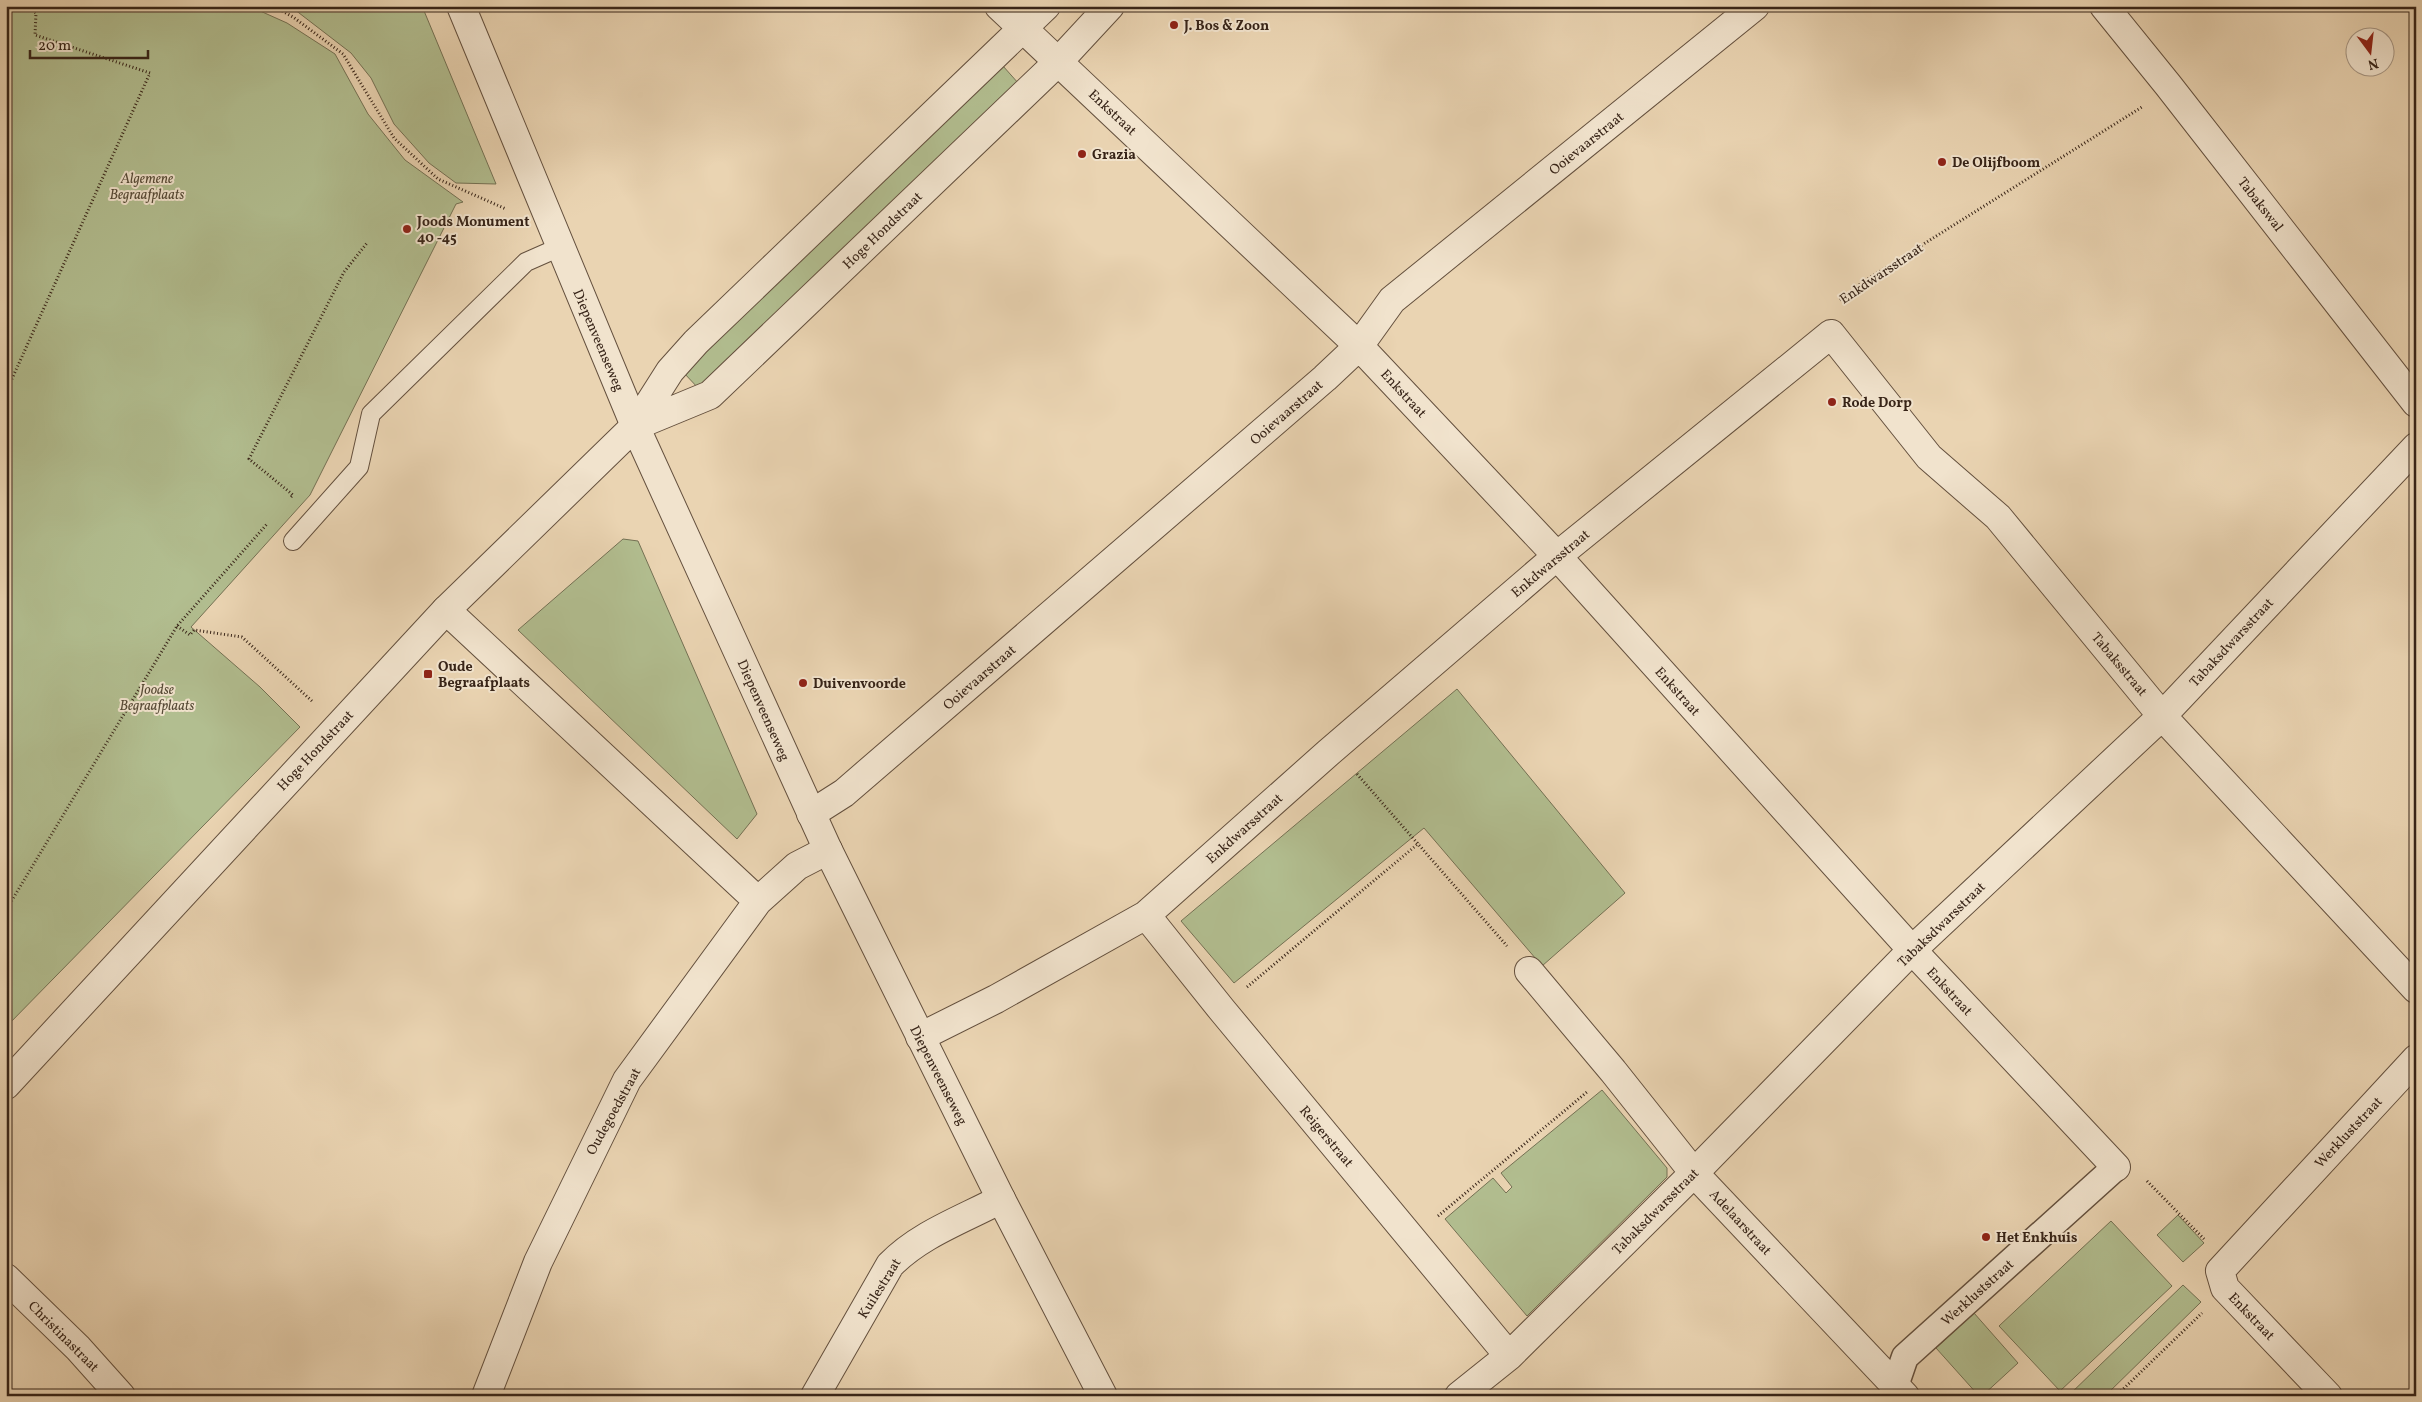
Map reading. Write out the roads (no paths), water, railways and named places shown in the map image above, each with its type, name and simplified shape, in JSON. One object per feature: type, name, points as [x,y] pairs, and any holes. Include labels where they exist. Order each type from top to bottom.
[{"type":"street","name":"Diepenveenseweg","points":[[461,6],[635,426],[811,814],[1001,1199],[1103,1396]]},
{"type":"street","name":"Enkstraat","points":[[999,6],[1359,346],[1557,556],[1912,950],[2116,1167]]},
{"type":"street","name":"Hoge Hondstraat","points":[[6,1085],[446,610],[635,426],[670,370],[696,342],[1025,29],[1046,6]]},
{"type":"street","name":"Hoge Hondstraat","points":[[635,426],[710,395],[1059,61],[1110,6]]},
{"type":"street","name":"Ooievaarstraat","points":[[811,814],[844,793],[1094,578],[1359,346],[1392,300],[1756,6]]},
{"type":"street","name":"Tabakswal","points":[[2104,6],[2168,85],[2416,403]]},
{"type":"street","name":"Enkdwarsstraat","points":[[920,1036],[996,999],[1146,915],[1328,753],[1557,556],[1832,334]]},
{"type":"street","name":"Tabaksstraat","points":[[1832,334],[1929,457],[1998,517],[2162,716],[2416,989]]},
{"type":"street","name":"Tabaksdwarsstraat","points":[[1460,1396],[1509,1356],[1694,1172],[1912,950],[2162,716],[2416,447]]},
{"type":"street","points":[[446,610],[758,901]]},
{"type":"street","name":"Oudegoedstraat","points":[[486,1396],[538,1262],[627,1080],[758,901],[797,866],[828,850]]},
{"type":"street","name":"Reigerstraat","points":[[1146,915],[1222,1010],[1509,1356]]},
{"type":"street","name":"Adelaarstraat","points":[[1529,971],[1694,1172],[1894,1392]]},
{"type":"street","name":"Werkluststraat","points":[[2222,1280],[2416,1059]]},
{"type":"street","name":"Werkluststraat","points":[[1894,1392],[1905,1356],[2116,1167]]},
{"type":"street","name":"Kuilestraat","points":[[815,1396],[890,1265],[903,1251],[926,1237],[1001,1199]]},
{"type":"street","name":"Christinastraat","points":[[6,1278],[78,1348],[121,1396]]},
{"type":"street","name":"Enkstraat","points":[[2222,1280],[2328,1396]]},
{"type":"lane","points":[[293,541],[359,467],[371,414],[526,262],[556,238]]},
{"type":"place","name":"J. Bos & Zoon","points":[[1174,25]]},
{"type":"place","name":"Grazia","points":[[1082,154]]},
{"type":"place","name":"De Olijfboom","points":[[1942,162]]},
{"type":"place","name":"Joods Monument 40 -45","points":[[407,229]]},
{"type":"place","name":"Rode Dorp","points":[[1832,402]]},
{"type":"place","name":"Oude Begraafplaats","points":[[428,674]]},
{"type":"place","name":"Duivenvoorde","points":[[803,683]]},
{"type":"place","name":"Het Enkhuis","points":[[1986,1237]]},
{"type":"park label","name":"Algemene Begraafplaats","points":[[147,186]]},
{"type":"park label","name":"Joodse Begraafplaats","points":[[157,698]]}]
